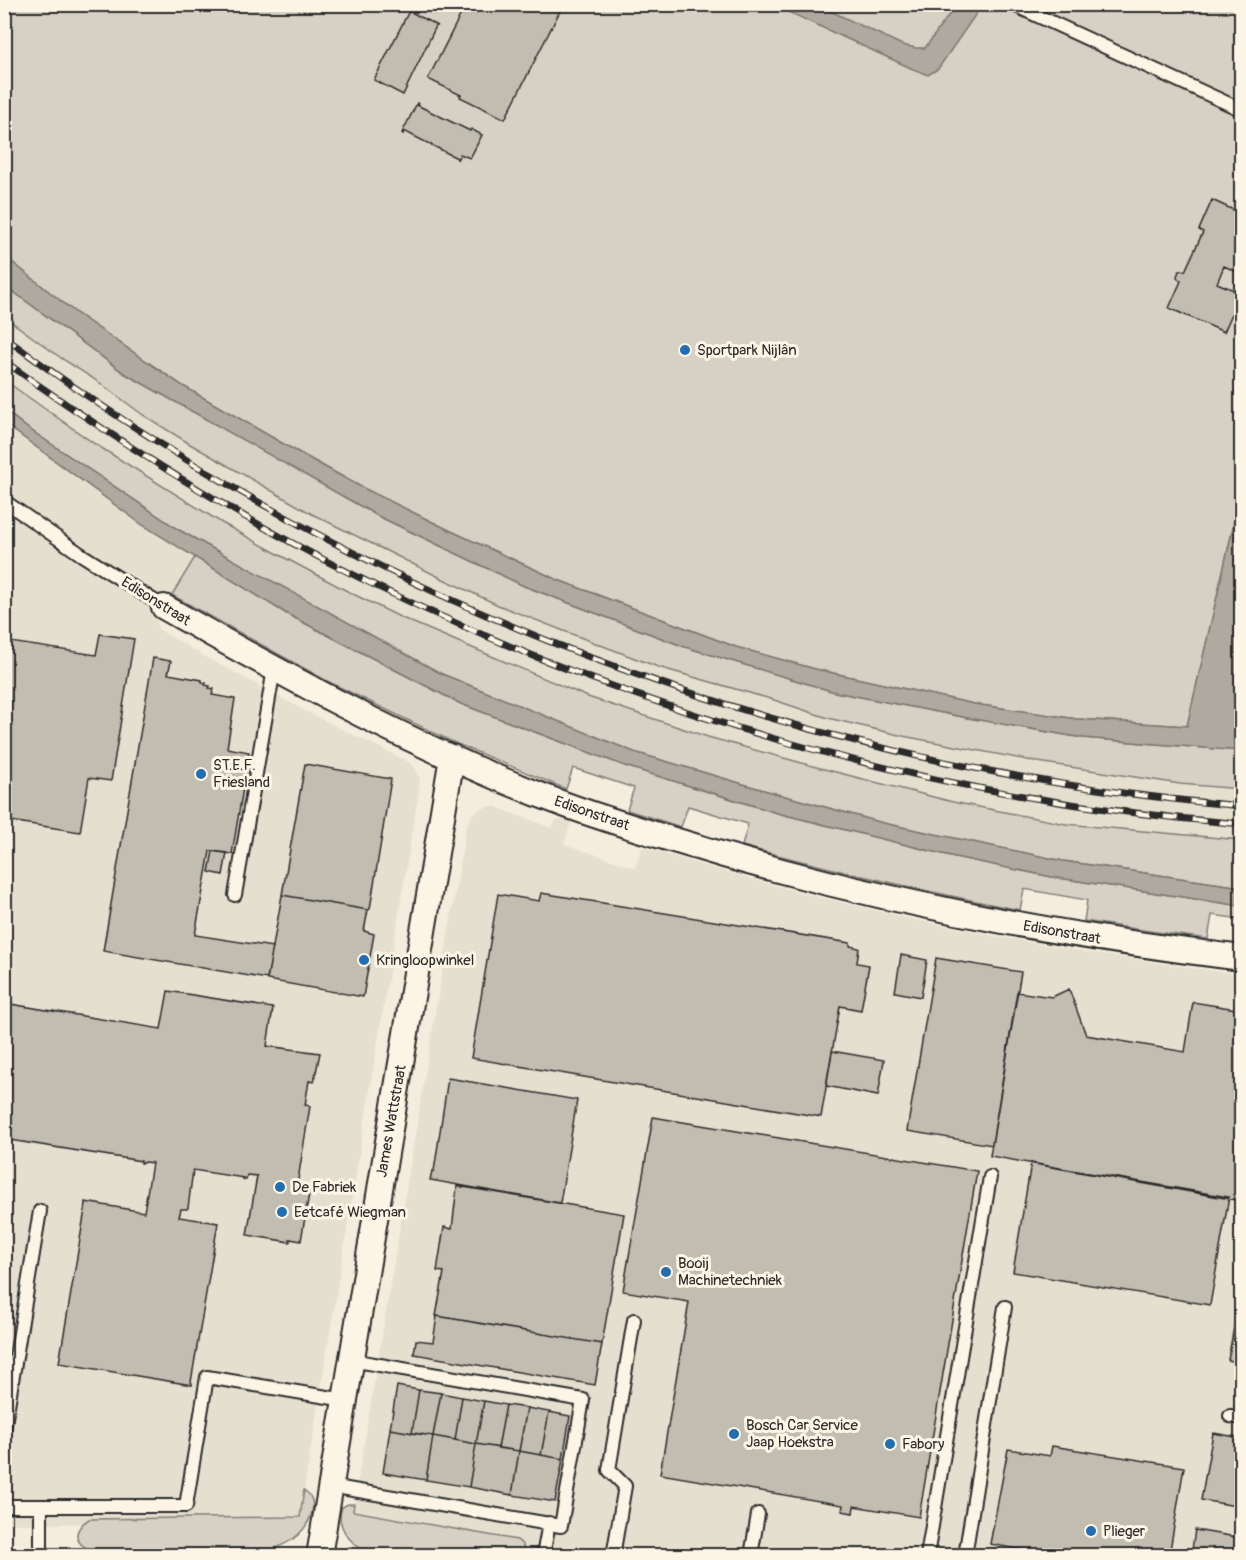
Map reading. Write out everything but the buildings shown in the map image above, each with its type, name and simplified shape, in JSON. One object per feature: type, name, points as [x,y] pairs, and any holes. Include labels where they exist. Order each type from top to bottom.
[{"type":"street","name":"Edisonstraat","points":[[164,608],[354,711],[452,758],[555,801],[624,825],[825,883],[981,917],[1076,935],[1242,958]]},
{"type":"street","name":"James Wattstraat","points":[[319,1556],[452,758]]},
{"type":"lane","points":[[1012,4],[1242,110]]},
{"type":"lane","name":"Edisonstraat","points":[[4,501],[164,608]]},
{"type":"lane","points":[[236,896],[274,669]]},
{"type":"lane","points":[[927,1556],[990,1177]]},
{"type":"lane","points":[[4,1430],[40,1211]]},
{"type":"lane","points":[[965,1556],[1005,1307]]},
{"type":"lane","points":[[614,1556],[625,1486],[609,1470],[634,1320]]},
{"type":"lane","points":[[330,1486],[561,1526],[583,1400],[351,1360]]},
{"type":"lane","points":[[4,1506],[186,1506],[207,1377],[345,1400]]},
{"type":"lane","points":[[41,1506],[41,1556]]},
{"type":"lane","points":[[751,1556],[758,1514]]},
{"type":"lane","points":[[543,1556],[549,1524]]},
{"type":"shaded area","name":"Sportpark Nijlân","points":[[4,5],[1241,5],[1241,493],[1187,726],[1077,719],[974,704],[815,669],[736,647],[558,580],[451,531],[361,487],[183,386],[76,313],[12,262],[5,249]]},
{"type":"shaded area","points":[[773,5],[818,5],[902,45],[925,48],[956,5],[982,5],[938,69],[928,75]]},
{"type":"shaded area","points":[[5,249],[12,262],[76,313],[183,386],[361,487],[451,531],[558,580],[736,647],[815,669],[974,704],[1077,719],[1187,726],[1241,493],[1241,751],[1083,738],[835,692],[685,647],[524,586],[378,516],[124,373],[7,287]]},
{"type":"shaded area","points":[[4,282],[1083,738],[1241,751],[1241,887],[634,752],[5,410]]},
{"type":"shaded area","points":[[4,282],[7,287],[124,373],[378,516],[524,586],[685,647],[835,692],[1083,738],[1241,751],[1241,789],[1180,784],[1038,762],[903,736],[828,718],[658,667],[498,605],[312,514],[143,415],[5,317]]},
{"type":"shaded area","points":[[4,380],[95,444],[222,523],[287,559],[402,618],[588,697],[708,737],[953,802],[1066,824],[1241,840],[1241,887],[1063,861],[883,823],[634,752],[442,674],[179,530],[26,427],[5,410]]},
{"type":"shaded area","points":[[4,410],[179,530],[442,674],[634,752],[883,823],[1063,861],[1241,887],[1241,906],[1052,877],[955,857],[777,813],[625,766],[461,704],[287,614],[141,524],[5,424]]},
{"type":"shaded area","points":[[4,424],[141,524],[195,557],[157,620],[158,629],[313,715],[409,762],[420,779],[299,1522],[5,1524]]},
{"type":"shaded area","points":[[195,557],[287,614],[461,704],[625,766],[777,813],[955,857],[1052,877],[1241,906],[1241,919],[1212,915],[1208,939],[1084,921],[1087,900],[1024,889],[1020,910],[880,880],[742,846],[748,824],[688,806],[681,827],[627,810],[634,788],[573,768],[566,789],[455,743],[327,681],[172,595]]},
{"type":"shaded area","points":[[489,806],[552,828],[557,820],[571,822],[564,844],[635,868],[642,847],[815,896],[912,919],[1085,952],[1241,973],[1241,1555],[481,1555],[353,1511],[466,827],[472,815]]},
{"type":"shaded area","points":[[304,1490],[310,1495],[313,1509],[308,1523],[293,1539],[271,1549],[92,1551],[81,1544],[77,1536],[83,1523],[89,1519],[300,1517]]},
{"type":"shaded area","points":[[354,1504],[353,1511],[517,1540],[523,1545],[525,1555],[375,1555],[360,1548],[344,1530],[340,1515],[342,1507]]},
{"type":"railway","points":[[4,337],[142,432],[287,518],[436,593],[590,657],[749,711],[910,754],[1075,786],[1242,806]]},
{"type":"railway","points":[[4,361],[166,470],[250,520],[336,566],[443,617],[552,663],[663,704],[776,739],[891,769],[1007,793],[1124,812],[1242,824]]},
{"type":"place","name":"Sportpark Nijlân","points":[[685,350]]},
{"type":"place","name":"ST.E.F. Friesland","points":[[201,774]]},
{"type":"place","name":"Kringloopwinkel","points":[[364,960]]},
{"type":"place","name":"De Fabriek","points":[[280,1187]]},
{"type":"place","name":"Eetcafé Wiegman","points":[[282,1212]]},
{"type":"place","name":"Booij Machinetechniek","points":[[666,1272]]},
{"type":"place","name":"Bosch Car Service Jaap Hoekstra","points":[[734,1434]]},
{"type":"place","name":"Fabory","points":[[890,1444]]},
{"type":"place","name":"Plieger","points":[[1091,1531]]}]
